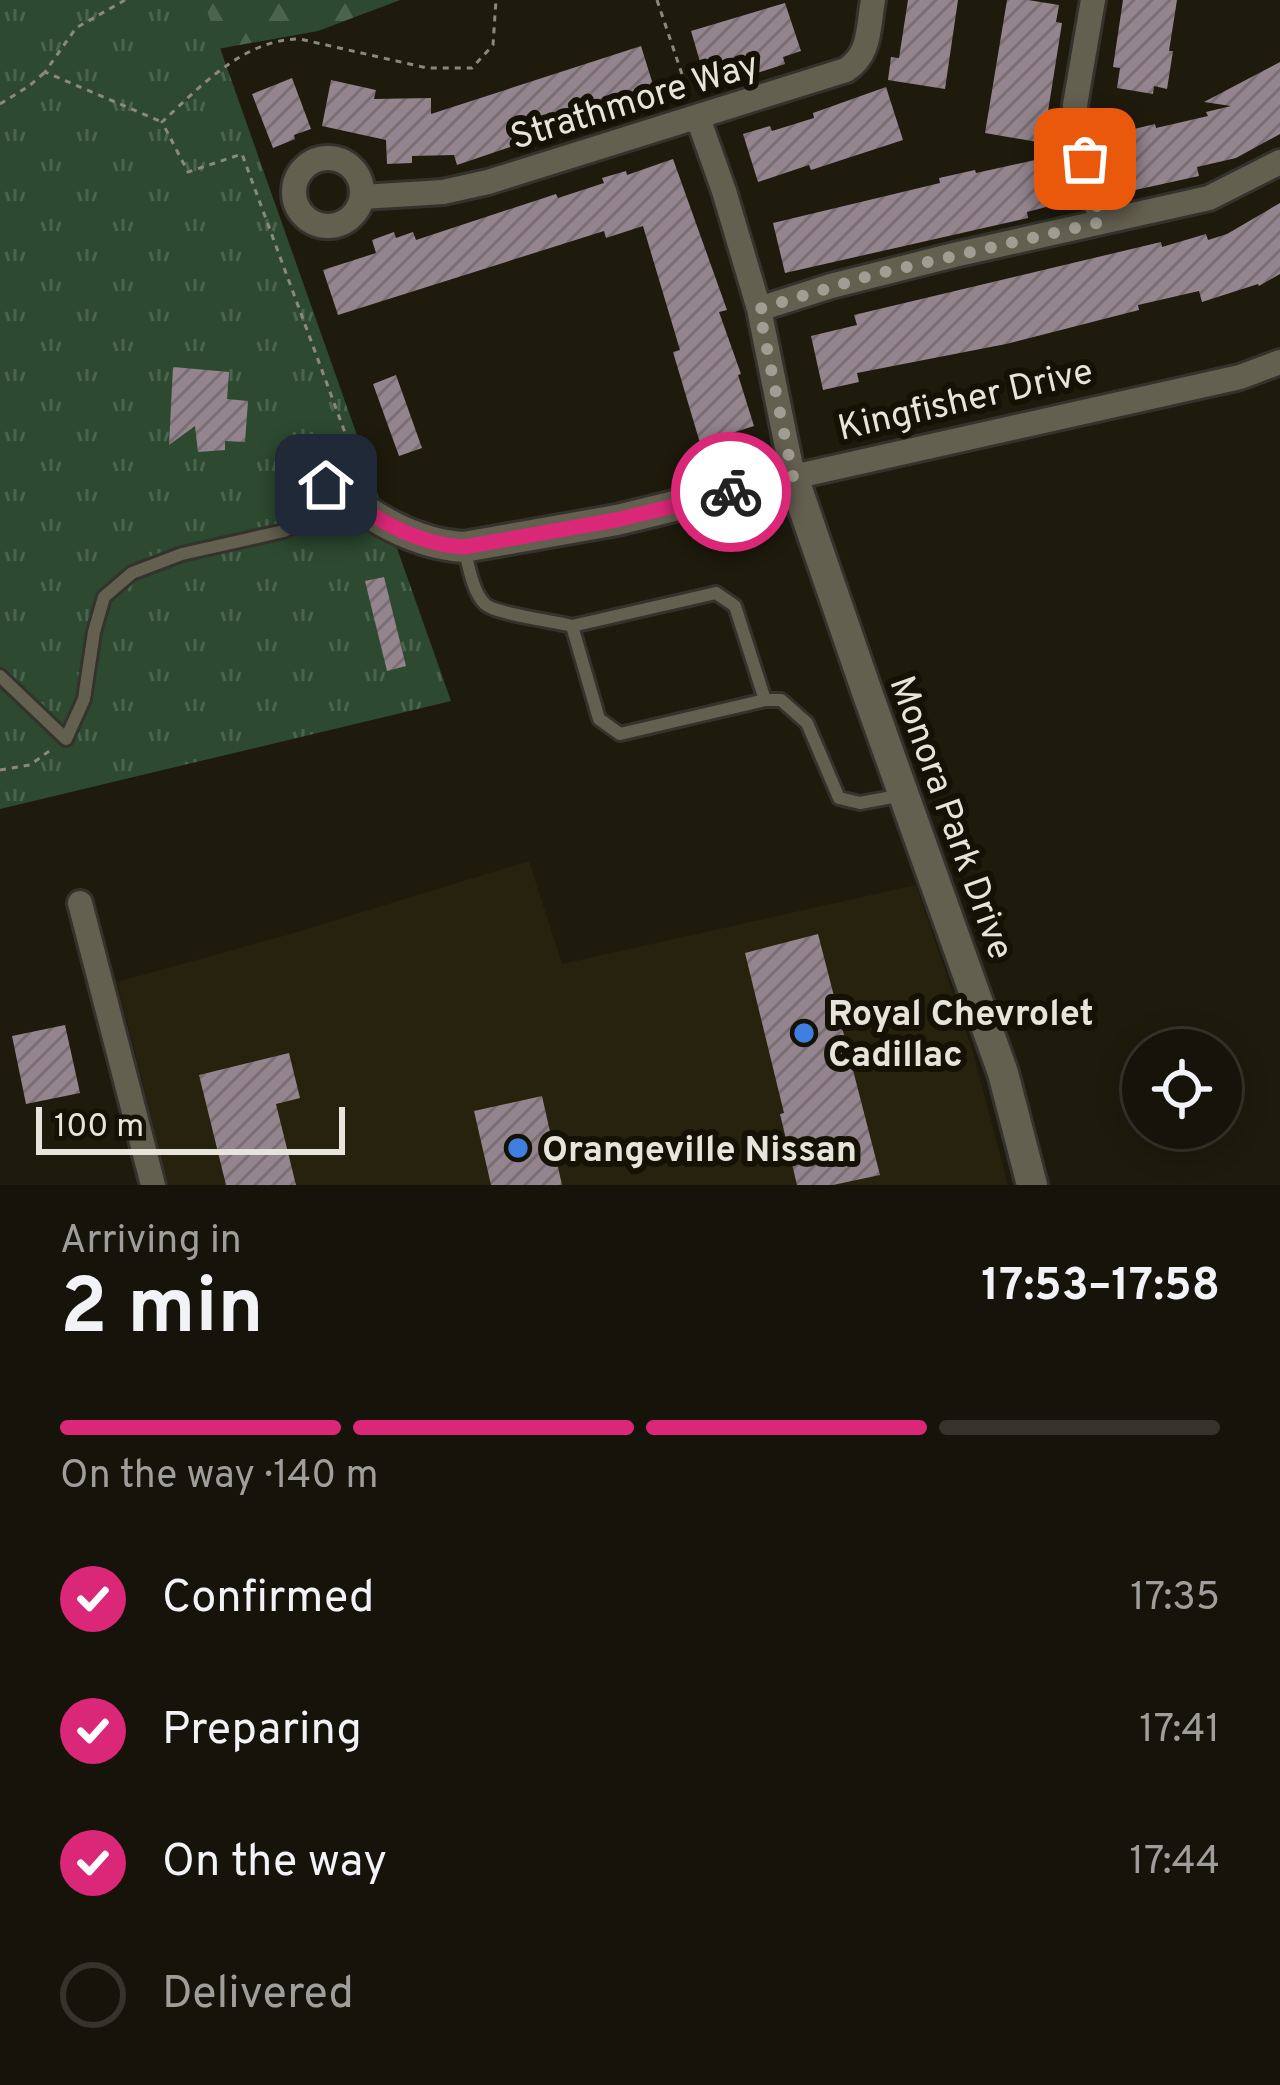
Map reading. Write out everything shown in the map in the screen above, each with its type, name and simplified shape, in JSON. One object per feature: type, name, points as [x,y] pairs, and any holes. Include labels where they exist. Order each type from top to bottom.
[{"type":"street","name":"Strathmore Way","points":[[362,196],[443,191],[488,182],[854,66],[866,49],[873,0]]},
{"type":"street","points":[[1093,0],[1075,105],[1101,222]]},
{"type":"street","points":[[698,118],[759,309],[793,477]]},
{"type":"street","points":[[759,309],[872,275],[1209,199],[1280,162]]},
{"type":"street","name":"Kingfisher Drive","points":[[327,476],[385,524],[420,540],[464,547],[616,520],[1240,377],[1280,362]]},
{"type":"street","name":"Monora Park Drive","points":[[793,477],[1003,1073],[1032,1185]]},
{"type":"street","points":[[80,903],[152,1185]]},
{"type":"lane","points":[[0,676],[66,739],[84,699],[104,597],[132,573],[182,554],[284,531],[302,521],[327,476]]},
{"type":"lane","points":[[464,547],[482,602],[495,612],[572,626],[716,593],[735,606],[765,700]]},
{"type":"lane","points":[[572,626],[599,719],[620,734],[781,700],[807,724],[839,798],[860,803],[904,794]]},
{"type":"path","points":[[0,104],[45,72],[76,28],[125,0]]},
{"type":"path","points":[[162,122],[233,60],[279,39],[300,39],[427,68],[472,68],[494,45],[496,0]]},
{"type":"path","points":[[657,0],[698,118]]},
{"type":"path","points":[[45,72],[162,122],[188,172],[242,154],[354,457],[327,476]]},
{"type":"path","points":[[0,770],[30,765],[66,739]]},
{"type":"shaded area","points":[[529,861],[562,964],[916,885],[972,1049],[1008,1185],[168,1185],[117,982]]},
{"type":"green space","points":[[0,0],[400,0],[318,31],[217,49]]},
{"type":"green space","points":[[0,0],[203,0],[451,701],[0,809]]},
{"type":"building","points":[[908,0],[958,0],[945,89],[888,80],[891,57],[899,58]]},
{"type":"building","points":[[1007,0],[1059,5],[1056,22],[1062,23],[1043,143],[985,133]]},
{"type":"building","points":[[1123,0],[1177,0],[1167,89],[1154,86],[1153,94],[1117,88],[1120,68],[1113,67]]},
{"type":"building","points":[[785,3],[801,51],[783,57],[785,64],[708,89],[691,31]]},
{"type":"building","points":[[641,46],[659,104],[638,111],[636,106],[605,116],[606,120],[547,133],[549,138],[457,165],[454,155],[412,156],[412,163],[387,164],[386,140],[322,126],[331,80],[376,90],[374,99],[431,98],[431,114]]},
{"type":"building","points":[[1280,62],[1280,134],[1236,158],[1197,167],[1199,176],[1126,192],[1113,134],[1208,116],[1206,112],[1231,106],[1204,102]]},
{"type":"building","points":[[292,78],[311,129],[273,148],[252,94]]},
{"type":"building","points":[[886,87],[903,140],[758,182],[743,134],[814,118],[813,113]]},
{"type":"building","points":[[673,159],[727,310],[719,312],[754,426],[700,443],[673,352],[680,350],[643,226],[606,238],[604,231],[338,315],[323,270],[376,253],[372,240],[394,232],[396,238],[413,232],[416,240]]},
{"type":"building","points":[[1035,160],[1046,207],[1027,212],[1028,218],[785,273],[773,223],[940,183],[939,178]]},
{"type":"building","points":[[1280,203],[1280,274],[1259,286],[1202,302],[1199,291],[1138,305],[1139,310],[1006,344],[857,373],[859,382],[823,390],[811,336],[857,325],[854,315],[1161,242],[1162,247],[1206,234],[1208,240]]},
{"type":"building","points":[[173,367],[229,372],[227,399],[248,401],[245,442],[225,441],[225,450],[198,452],[195,426],[169,445]]},
{"type":"building","points":[[396,375],[422,448],[399,456],[373,384]]},
{"type":"building","points":[[384,577],[406,666],[387,671],[365,581]]},
{"type":"building","name":"Royal Chevrolet Cadillac","points":[[818,934],[880,1175],[833,1185],[797,1185],[745,953]]},
{"type":"building","points":[[65,1025],[80,1093],[26,1104],[12,1036]]},
{"type":"building","points":[[289,1053],[300,1098],[276,1104],[296,1185],[226,1185],[199,1075]]},
{"type":"building","name":"Orangeville Nissan","points":[[542,1096],[562,1185],[491,1185],[474,1111]]},
{"type":"way so far","points":[[731,492],[793,477],[759,309],[872,275],[1101,222],[1085,159]]},
{"type":"place","name":"Royal Chevrolet Cadillac","points":[[804,1033]]},
{"type":"place","name":"Orangeville Nissan","points":[[518,1148]]},
{"type":"route","points":[[326,485],[385,524],[420,540],[464,547],[616,520],[731,492]]}]
